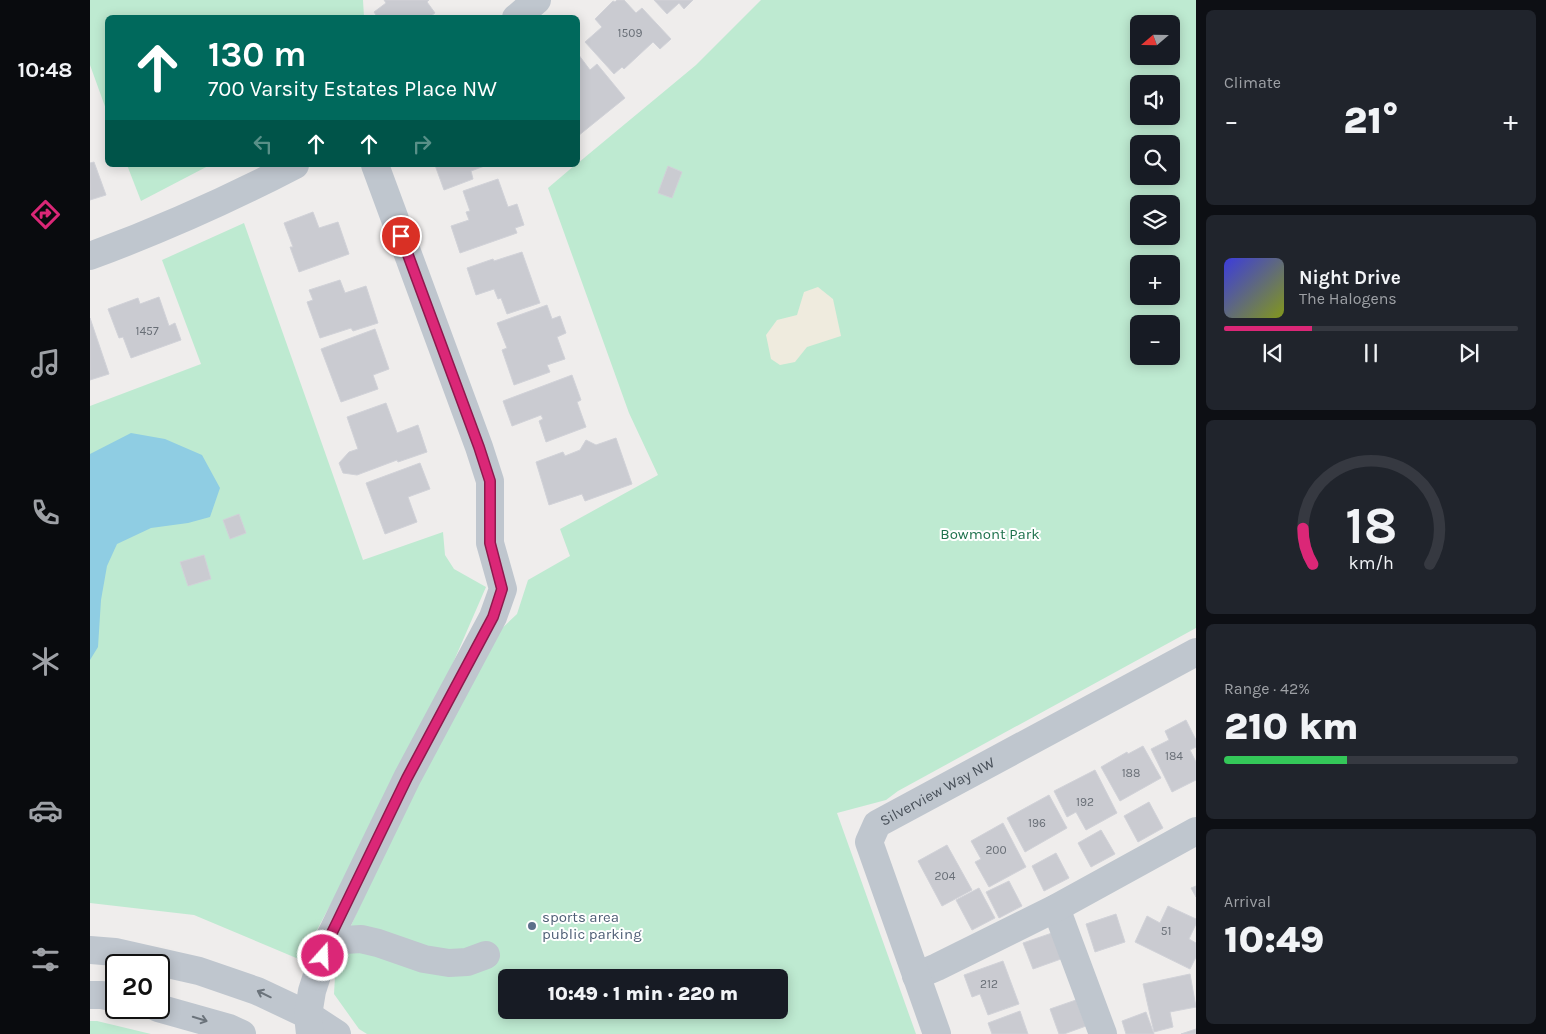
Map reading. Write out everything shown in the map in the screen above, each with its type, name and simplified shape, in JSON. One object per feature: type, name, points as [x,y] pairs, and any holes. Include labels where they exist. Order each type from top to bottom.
[{"type":"street","points":[[520,15],[537,0]]},
{"type":"street","points":[[90,256],[198,213],[291,167]]},
{"type":"street","points":[[309,1025],[312,991],[328,941],[407,778],[493,617],[502,589],[490,543],[490,481],[376,167]]},
{"type":"street","name":"Silverview Way NW","points":[[937,1034],[869,842],[877,824],[1196,652]]},
{"type":"street","points":[[916,976],[1056,908],[1196,831]]},
{"type":"street","points":[[1056,908],[1103,1034]]},
{"type":"street","points":[[328,941],[361,938],[378,942],[424,959],[449,963],[467,962],[486,955]]},
{"type":"street","points":[[90,950],[115,952],[199,971],[257,991],[309,1025],[337,1034]]},
{"type":"street","points":[[90,995],[105,996]]},
{"type":"street","points":[[170,1011],[229,1028],[242,1034]]},
{"type":"green space","points":[[90,0],[363,0],[364,15],[105,15],[105,106],[90,65]]},
{"type":"green space","name":"Bowmont Park","points":[[761,0],[1196,0],[1196,628],[898,791],[886,800],[837,813],[916,1034],[367,1034],[359,1029],[334,994],[336,959],[412,790],[495,635],[517,614],[528,580],[570,556],[560,529],[658,475],[629,413],[548,188],[573,167],[580,167],[580,161],[696,65]]},
{"type":"green space","points":[[128,167],[206,167],[141,201]]},
{"type":"green space","points":[[244,223],[363,560],[443,532],[445,555],[454,569],[486,587],[453,663],[402,770],[301,960],[194,915],[90,903],[90,406],[201,364],[162,260]]},
{"type":"green space","points":[[90,1021],[97,1021],[151,1034],[90,1034]]},
{"type":"sand","points":[[818,287],[833,299],[841,336],[807,347],[795,362],[780,365],[771,359],[766,335],[777,320],[797,315],[804,292]]},
{"type":"water","points":[[131,433],[165,439],[202,455],[220,488],[210,517],[188,523],[151,528],[117,544],[107,566],[101,600],[98,647],[90,660],[90,454]]},
{"type":"building","points":[[384,0],[429,0],[427,2],[435,13],[432,15],[376,15],[374,12],[386,3]]},
{"type":"building","points":[[624,0],[636,13],[642,8],[671,39],[660,49],[653,42],[624,69],[622,67],[614,74],[585,42],[602,27],[595,19],[613,1]]},
{"type":"building","points":[[654,0],[693,0],[684,9],[679,3],[667,14]]},
{"type":"building","points":[[580,57],[590,70],[597,64],[625,98],[580,134]]},
{"type":"building","points":[[94,162],[106,195],[90,200],[90,163]]},
{"type":"building","points":[[668,166],[682,172],[672,198],[658,193]]},
{"type":"building","points":[[436,167],[482,167],[471,171],[473,179],[444,190]]},
{"type":"building","points":[[498,179],[508,207],[517,204],[524,225],[515,228],[517,233],[460,253],[451,226],[469,220],[466,212],[470,211],[463,191]]},
{"type":"building","points":[[313,212],[319,228],[338,222],[349,254],[299,272],[290,247],[293,247],[284,223]]},
{"type":"building","points":[[522,252],[540,303],[507,314],[501,298],[498,299],[494,289],[476,295],[467,268]]},
{"type":"building","points":[[340,280],[345,293],[366,286],[378,323],[353,331],[351,328],[320,338],[307,302],[313,300],[309,290]]},
{"type":"building","points":[[159,297],[169,326],[175,323],[181,340],[131,358],[123,337],[119,338],[108,309],[138,298],[140,304]]},
{"type":"building","points":[[547,305],[552,319],[560,316],[566,333],[557,337],[565,359],[547,365],[550,372],[514,385],[502,350],[507,348],[497,323]]},
{"type":"building","points":[[90,318],[109,374],[90,380]]},
{"type":"building","points":[[375,329],[389,369],[373,375],[378,389],[341,402],[321,349]]},
{"type":"building","points":[[572,375],[581,400],[577,402],[586,427],[546,442],[539,421],[543,419],[541,415],[512,426],[503,401]]},
{"type":"building","points":[[386,403],[397,433],[418,425],[427,452],[398,462],[397,460],[357,475],[343,473],[339,463],[349,452],[358,449],[347,417]]},
{"type":"building","points":[[616,438],[632,484],[585,501],[582,494],[549,505],[536,462],[563,452],[565,456],[580,450],[586,440],[596,445]]},
{"type":"building","points":[[420,463],[430,489],[408,497],[417,522],[385,534],[366,483]]},
{"type":"building","points":[[239,514],[246,533],[230,539],[223,520]]},
{"type":"building","points":[[204,555],[211,579],[188,586],[180,562]]},
{"type":"building","points":[[1186,720],[1196,740],[1196,747],[1190,750],[1196,762],[1196,780],[1172,792],[1151,749],[1169,740],[1165,731]]},
{"type":"building","points":[[1143,746],[1161,778],[1120,801],[1101,767],[1127,752],[1128,754]]},
{"type":"building","points":[[1095,770],[1117,813],[1086,830],[1076,812],[1067,817],[1054,791]]},
{"type":"building","points":[[1049,795],[1067,828],[1025,852],[1007,818]]},
{"type":"building","points":[[1149,802],[1163,828],[1138,842],[1124,816]]},
{"type":"building","points":[[1003,823],[1026,867],[989,887],[975,862],[981,859],[971,841]]},
{"type":"building","points":[[1101,830],[1115,854],[1091,867],[1078,843]]},
{"type":"building","points":[[947,845],[972,890],[942,906],[918,861]]},
{"type":"building","points":[[1056,853],[1069,878],[1044,891],[1032,866]]},
{"type":"building","points":[[1009,881],[1022,906],[999,918],[986,892]]},
{"type":"building","points":[[1196,886],[1196,897],[1191,888]]},
{"type":"building","points":[[979,888],[995,918],[972,930],[956,900]]},
{"type":"building","points":[[1168,906],[1196,919],[1196,924],[1189,939],[1196,943],[1196,957],[1190,969],[1135,942],[1147,916],[1160,923]]},
{"type":"building","points":[[1116,914],[1125,942],[1095,952],[1086,924]]},
{"type":"building","points":[[1052,933],[1061,959],[1033,969],[1023,943]]},
{"type":"building","points":[[1003,961],[1019,1004],[988,1015],[980,994],[972,997],[964,975]]},
{"type":"building","points":[[1190,974],[1196,1007],[1170,1012],[1173,1027],[1154,1032],[1143,984]]},
{"type":"building","points":[[1076,1000],[1086,1026],[1059,1034],[1050,1009]]},
{"type":"building","points":[[1020,1011],[1028,1034],[992,1034],[988,1023]]},
{"type":"building","points":[[1146,1012],[1154,1034],[1126,1034],[1122,1021]]},
{"type":"building","points":[[1196,1029],[1196,1034],[1181,1034]]},
{"type":"place","name":"sports area public parking","points":[[532,926]]},
{"type":"route","points":[[323,956],[328,941],[407,778],[493,617],[502,589],[490,543],[490,481],[401,236]]}]
